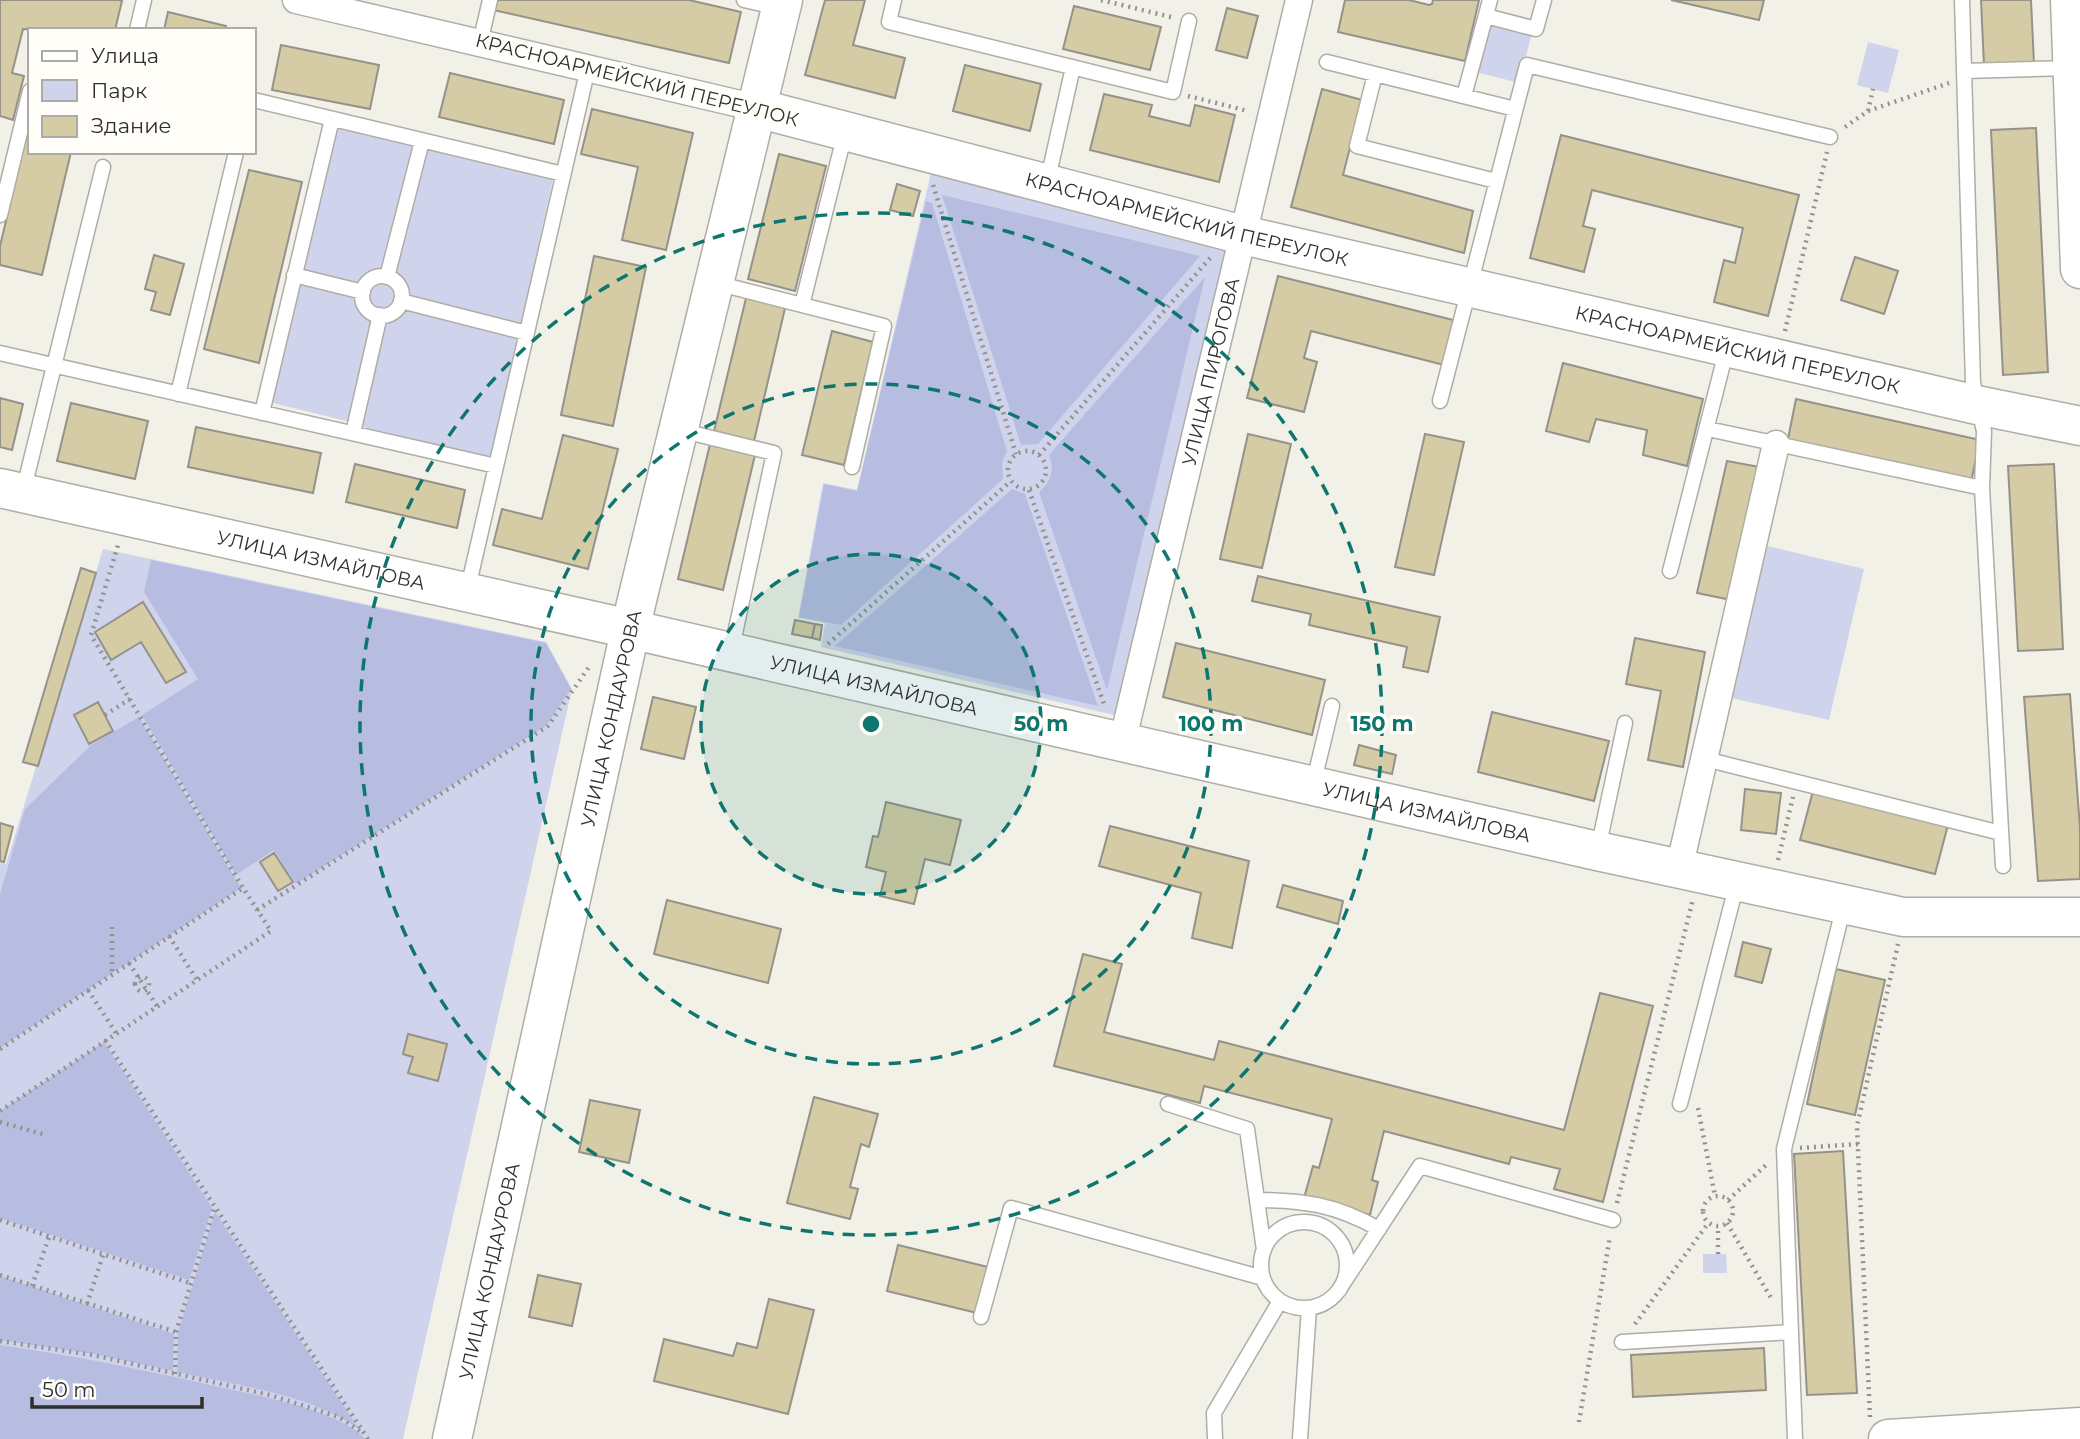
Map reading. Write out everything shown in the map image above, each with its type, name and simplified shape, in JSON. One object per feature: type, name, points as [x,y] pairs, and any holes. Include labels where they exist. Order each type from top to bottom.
[{"type":"street","points":[[2070,0],[2080,269]]},
{"type":"street","name":"УЛИЦА ПИРОГОВА","points":[[1115,729],[1229,244],[1294,1]]},
{"type":"street","name":"КРАСНОАРМЕЙСКИЙ ПЕРЕУЛОК","points":[[313,2],[757,108],[1047,184],[1229,244],[1468,288],[1977,405],[2080,426]]},
{"type":"street","name":"УЛИЦА КОНДАУРОВА","points":[[452,1439],[631,630],[782,4]]},
{"type":"street","points":[[1686,884],[1704,759],[1776,444]]},
{"type":"street","name":"УЛИЦА ИЗМАЙЛОВА","points":[[12,490],[731,653],[1115,729],[1313,786],[1597,851],[1686,884],[1737,882],[1903,918],[2080,917]]},
{"type":"street","points":[[1879,1433],[2080,1427]]},
{"type":"lane","points":[[137,28],[144,0]]},
{"type":"lane","points":[[480,43],[489,0]]},
{"type":"lane","points":[[744,0],[782,4]]},
{"type":"lane","points":[[894,0],[889,23],[1173,92],[1189,21]]},
{"type":"lane","points":[[1464,96],[1490,0]]},
{"type":"lane","points":[[1486,16],[1536,29],[1544,0]]},
{"type":"lane","points":[[1962,0],[1973,383],[1984,431],[1982,488],[2003,866]]},
{"type":"lane","points":[[1327,62],[1515,109]]},
{"type":"lane","points":[[1440,401],[1527,65],[1830,137]]},
{"type":"lane","points":[[1047,184],[1073,67]]},
{"type":"lane","points":[[467,593],[588,68]]},
{"type":"lane","points":[[1964,74],[2074,68]]},
{"type":"lane","points":[[1375,74],[1357,146],[1496,181]]},
{"type":"lane","points":[[0,215],[28,99]]},
{"type":"lane","points":[[256,100],[563,174]]},
{"type":"lane","points":[[261,413],[332,119]]},
{"type":"lane","points":[[802,305],[846,132]]},
{"type":"lane","points":[[387,277],[422,141]]},
{"type":"lane","points":[[178,394],[236,154]]},
{"type":"lane","points":[[12,490],[54,365],[103,167]]},
{"type":"lane","points":[[294,275],[363,292]]},
{"type":"lane","points":[[381,276],[387,277],[400,289],[401,302],[393,312],[380,315],[368,310],[362,298],[363,292],[369,281],[381,276]]},
{"type":"lane","points":[[714,283],[884,326],[852,467]]},
{"type":"lane","points":[[401,302],[527,333]]},
{"type":"lane","points":[[353,433],[380,315]]},
{"type":"lane","points":[[1670,571],[1727,348]]},
{"type":"lane","points":[[0,353],[496,466]]},
{"type":"lane","points":[[678,429],[774,453],[731,653]]},
{"type":"lane","points":[[1708,429],[1982,488]]},
{"type":"lane","points":[[1313,786],[1332,706]]},
{"type":"lane","points":[[1597,851],[1625,723]]},
{"type":"lane","points":[[1704,759],[2001,833]]},
{"type":"lane","points":[[1680,1104],[1737,882]]},
{"type":"lane","points":[[1795,1439],[1784,1149],[1844,905]]},
{"type":"lane","points":[[1168,1104],[1247,1129],[1264,1250]]},
{"type":"lane","points":[[1342,1285],[1347,1272],[1347,1258],[1338,1239],[1322,1225],[1294,1223],[1270,1238],[1261,1264],[1263,1278],[1270,1291],[1280,1301],[1294,1307],[1309,1308],[1322,1304],[1334,1297],[1342,1285],[1379,1228],[1419,1166],[1613,1220]]},
{"type":"lane","points":[[1257,1200],[1297,1200],[1358,1217],[1379,1228]]},
{"type":"lane","points":[[981,1317],[1011,1208],[1263,1278]]},
{"type":"lane","points":[[1215,1439],[1214,1413],[1280,1301]]},
{"type":"lane","points":[[1300,1439],[1309,1308]]},
{"type":"lane","points":[[1622,1342],[1791,1332]]},
{"type":"path","points":[[1101,0],[1189,21]]},
{"type":"path","points":[[1783,339],[1830,137],[1868,111],[1964,74]]},
{"type":"path","points":[[1868,111],[1873,89]]},
{"type":"path","points":[[1173,92],[1248,111]]},
{"type":"path","points":[[933,185],[1016,453]]},
{"type":"path","points":[[1039,455],[1229,244]]},
{"type":"path","points":[[1029,451],[1043,460],[1046,473],[1040,484],[1029,490],[1017,487],[1011,481],[1007,469],[1016,453],[1029,451]]},
{"type":"path","points":[[822,649],[1011,481]]},
{"type":"path","points":[[1029,490],[1115,729]]},
{"type":"path","points":[[0,1111],[271,931],[91,635],[126,517]]},
{"type":"path","points":[[257,910],[548,726],[589,667]]},
{"type":"path","points":[[105,715],[130,699]]},
{"type":"path","points":[[1776,866],[1796,782]]},
{"type":"path","points":[[1579,1422],[1613,1220],[1686,884]]},
{"type":"path","points":[[0,1049],[243,888]]},
{"type":"path","points":[[111,927],[112,974]]},
{"type":"path","points":[[169,936],[197,979]]},
{"type":"path","points":[[1879,1433],[1857,1126],[1899,943]]},
{"type":"path","points":[[129,963],[138,977]]},
{"type":"path","points":[[138,977],[144,976],[148,979],[150,983],[146,990]]},
{"type":"path","points":[[138,977],[135,982],[137,989],[146,990]]},
{"type":"path","points":[[88,990],[116,1033]]},
{"type":"path","points":[[146,990],[157,1006]]},
{"type":"path","points":[[105,1040],[366,1437]]},
{"type":"path","points":[[1680,1104],[1698,1108],[1715,1196]]},
{"type":"path","points":[[0,1122],[46,1135]]},
{"type":"path","points":[[1728,1200],[1784,1149],[1858,1144]]},
{"type":"path","points":[[1720,1195],[1728,1200],[1734,1209],[1732,1219],[1723,1226],[1709,1223],[1703,1214],[1704,1205],[1710,1197],[1715,1196],[1720,1195]]},
{"type":"path","points":[[175,1374],[176,1332],[214,1208]]},
{"type":"path","points":[[0,1220],[190,1283]]},
{"type":"path","points":[[1622,1342],[1709,1223]]},
{"type":"path","points":[[1727,1223],[1791,1332]]},
{"type":"path","points":[[1718,1226],[1718,1254]]},
{"type":"path","points":[[32,1286],[49,1236]]},
{"type":"path","points":[[87,1304],[103,1255]]},
{"type":"path","points":[[0,1275],[176,1332]]},
{"type":"path","points":[[0,1341],[93,1356],[270,1395],[339,1417],[366,1437]]},
{"type":"green space","points":[[1489,22],[1532,33],[1519,83],[1476,72]]},
{"type":"green space","points":[[1868,42],[1899,50],[1888,93],[1857,85]]},
{"type":"green space","points":[[336,125],[416,144],[382,272],[369,276],[360,287],[301,272]]},
{"type":"green space","points":[[427,149],[553,179],[521,325],[407,298],[403,285],[393,275]]},
{"type":"green space","points":[[934,160],[1241,236],[1127,718],[821,647],[825,623],[798,618],[823,483],[857,490]]},
{"type":"green space","points":[[299,281],[358,296],[364,309],[375,318],[350,422],[269,402]]},
{"type":"green space","points":[[381,282],[391,286],[395,296],[391,306],[381,310],[371,306],[367,296],[371,286]]},
{"type":"green space","points":[[402,306],[519,337],[492,458],[359,426],[384,320],[395,315]]},
{"type":"green space","points":[[1767,546],[1864,569],[1829,720],[1732,698]]},
{"type":"green space","points":[[103,549],[546,642],[572,689],[403,1439],[0,1439],[0,862],[6,864]]},
{"type":"green space","points":[[1703,1254],[1726,1254],[1727,1273],[1703,1273]]},
{"type":"shaded area","points":[[942,195],[1200,256],[1038,444],[1021,445]]},
{"type":"shaded area","points":[[926,201],[932,203],[1007,451],[1002,463],[1003,479],[841,625],[799,617],[824,484],[857,491]]},
{"type":"shaded area","points":[[1205,277],[1107,690],[1039,492],[1051,475],[1049,455]]},
{"type":"shaded area","points":[[1012,489],[1025,494],[1098,706],[835,646]]},
{"type":"shaded area","points":[[151,560],[546,643],[571,689],[547,725],[296,884],[274,850],[236,875],[142,715],[198,679],[144,592]]},
{"type":"shaded area","points":[[139,717],[241,888],[0,1048],[0,894],[25,809],[91,745]]},
{"type":"shaded area","points":[[104,1042],[212,1208],[189,1280],[0,1218],[0,1111]]},
{"type":"shaded area","points":[[215,1212],[359,1429],[340,1417],[295,1399],[177,1372],[178,1333]]},
{"type":"shaded area","points":[[0,1276],[174,1334],[173,1371],[94,1354],[0,1340]]},
{"type":"shaded area","points":[[0,1345],[158,1373],[270,1398],[335,1419],[353,1428],[365,1439],[0,1439]]},
{"type":"building","points":[[0,0],[122,1],[115,28],[23,29],[12,73],[24,76],[13,120],[0,116]]},
{"type":"building","points":[[491,0],[689,0],[741,12],[729,63],[489,9]]},
{"type":"building","points":[[825,0],[865,0],[853,45],[905,58],[895,98],[805,75]]},
{"type":"building","points":[[1345,0],[1409,0],[1429,5],[1433,0],[1479,0],[1465,61],[1338,32]]},
{"type":"building","points":[[1671,0],[1764,0],[1759,20]]},
{"type":"building","points":[[1981,0],[2031,0],[2034,64],[1984,66]]},
{"type":"building","points":[[1074,6],[1161,27],[1150,70],[1063,49]]},
{"type":"building","points":[[1227,8],[1258,16],[1247,58],[1216,50]]},
{"type":"building","points":[[168,12],[226,26],[226,28],[164,28]]},
{"type":"building","points":[[281,45],[379,65],[370,109],[272,90]]},
{"type":"building","points":[[965,65],[1041,84],[1030,131],[953,111]]},
{"type":"building","points":[[450,73],[564,100],[554,144],[439,117]]},
{"type":"building","points":[[1322,89],[1362,100],[1343,175],[1473,211],[1464,253],[1291,207]]},
{"type":"building","points":[[1104,94],[1152,105],[1149,116],[1190,126],[1195,105],[1235,115],[1219,182],[1090,150]]},
{"type":"building","points":[[592,109],[693,133],[666,250],[622,240],[638,167],[581,154]]},
{"type":"building","points":[[2036,128],[2048,372],[2003,375],[1991,130]]},
{"type":"building","points":[[1561,135],[1799,195],[1768,316],[1714,302],[1724,260],[1735,263],[1743,228],[1592,190],[1583,226],[1595,229],[1584,272],[1530,258]]},
{"type":"building","points":[[26,137],[28,154],[71,154],[42,275],[0,265],[0,246]]},
{"type":"building","points":[[779,154],[826,166],[795,291],[748,279]]},
{"type":"building","points":[[249,170],[302,182],[259,363],[204,349]]},
{"type":"building","points":[[897,184],[920,191],[913,216],[890,210]]},
{"type":"building","points":[[154,255],[184,264],[170,315],[151,310],[156,292],[145,289]]},
{"type":"building","points":[[594,256],[646,267],[613,426],[561,415]]},
{"type":"building","points":[[1855,257],[1898,271],[1884,314],[1841,300]]},
{"type":"building","points":[[1278,276],[1453,320],[1444,365],[1311,331],[1304,358],[1317,362],[1304,412],[1247,398]]},
{"type":"building","points":[[747,294],[786,304],[754,441],[714,431]]},
{"type":"building","points":[[832,331],[873,342],[844,465],[802,455]]},
{"type":"building","points":[[1563,363],[1703,399],[1687,466],[1643,455],[1647,430],[1596,419],[1589,442],[1546,431]]},
{"type":"building","points":[[0,398],[23,404],[12,450],[0,447]]},
{"type":"building","points":[[1796,399],[1980,440],[1971,482],[1787,444]]},
{"type":"building","points":[[71,403],[148,421],[135,479],[57,461]]},
{"type":"building","points":[[196,427],[321,453],[313,493],[188,467]]},
{"type":"building","points":[[1248,434],[1291,444],[1262,568],[1220,559]]},
{"type":"building","points":[[1425,434],[1464,442],[1434,575],[1395,567]]},
{"type":"building","points":[[563,435],[618,449],[588,569],[493,545],[502,509],[542,519]]},
{"type":"building","points":[[710,444],[755,455],[723,590],[678,579]]},
{"type":"building","points":[[1727,461],[1765,468],[1736,601],[1697,593]]},
{"type":"building","points":[[355,464],[465,490],[457,528],[346,502]]},
{"type":"building","points":[[2054,464],[2063,649],[2018,651],[2008,466]]},
{"type":"building","points":[[81,568],[96,573],[38,766],[23,762]]},
{"type":"building","points":[[1258,576],[1440,617],[1428,672],[1403,667],[1407,647],[1309,625],[1311,614],[1252,601]]},
{"type":"building","points":[[143,602],[186,672],[166,683],[141,642],[111,660],[95,632]]},
{"type":"building","points":[[795,620],[815,624],[812,638],[792,634]]},
{"type":"building","points":[[815,624],[822,625],[820,640],[812,638]]},
{"type":"building","points":[[1635,638],[1705,652],[1683,767],[1648,760],[1661,691],[1626,684]]},
{"type":"building","points":[[1176,643],[1325,680],[1312,735],[1163,697]]},
{"type":"building","points":[[2070,694],[2080,828],[2080,879],[2038,881],[2024,697]]},
{"type":"building","points":[[653,697],[696,707],[684,759],[641,749]]},
{"type":"building","points":[[98,702],[113,731],[89,744],[74,715]]},
{"type":"building","points":[[1492,712],[1609,741],[1594,801],[1478,772]]},
{"type":"building","points":[[1359,745],[1396,755],[1392,774],[1354,765]]},
{"type":"building","points":[[1745,789],[1781,793],[1776,834],[1741,830]]},
{"type":"building","points":[[1813,791],[1948,825],[1935,874],[1800,840]]},
{"type":"building","points":[[886,802],[961,820],[950,865],[925,859],[914,904],[880,896],[886,872],[866,867],[873,836],[878,837]]},
{"type":"building","points":[[0,823],[13,827],[4,862],[0,861]]},
{"type":"building","points":[[1110,826],[1249,861],[1232,948],[1192,938],[1201,893],[1099,866]]},
{"type":"building","points":[[274,853],[293,882],[278,891],[260,862]]},
{"type":"building","points":[[1283,885],[1343,901],[1338,924],[1277,907]]},
{"type":"building","points":[[667,900],[781,929],[768,983],[654,954]]},
{"type":"building","points":[[1743,942],[1771,949],[1762,983],[1735,976]]},
{"type":"building","points":[[1083,954],[1122,964],[1104,1032],[1214,1060],[1219,1041],[1564,1130],[1600,993],[1653,1006],[1603,1202],[1554,1189],[1560,1169],[1511,1157],[1509,1164],[1384,1131],[1372,1180],[1378,1182],[1370,1215],[1304,1198],[1313,1166],[1319,1168],[1332,1119],[1204,1086],[1200,1103],[1054,1066]]},
{"type":"building","points":[[1836,969],[1885,980],[1855,1115],[1807,1104]]},
{"type":"building","points":[[408,1034],[447,1044],[438,1081],[408,1073],[413,1057],[403,1054]]},
{"type":"building","points":[[814,1097],[878,1114],[869,1147],[861,1144],[850,1187],[858,1189],[850,1219],[787,1203]]},
{"type":"building","points":[[590,1100],[640,1110],[629,1163],[579,1152]]},
{"type":"building","points":[[1843,1151],[1857,1393],[1807,1395],[1794,1154]]},
{"type":"building","points":[[898,1245],[988,1267],[977,1313],[887,1291]]},
{"type":"building","points":[[538,1275],[581,1284],[572,1326],[529,1317]]},
{"type":"building","points":[[769,1299],[814,1310],[788,1414],[654,1381],[664,1339],[733,1356],[737,1343],[757,1348]]},
{"type":"building","points":[[1764,1348],[1766,1390],[1633,1397],[1631,1355]]}]
